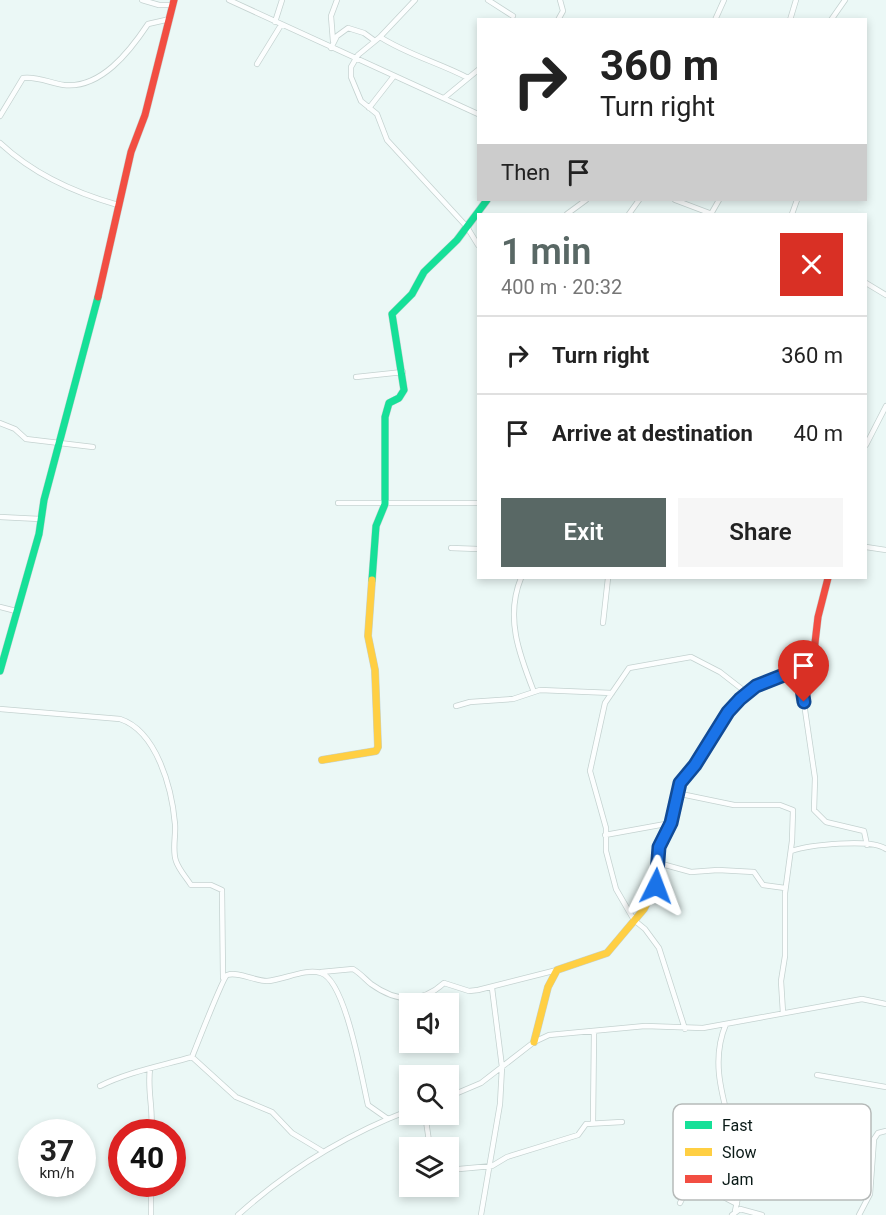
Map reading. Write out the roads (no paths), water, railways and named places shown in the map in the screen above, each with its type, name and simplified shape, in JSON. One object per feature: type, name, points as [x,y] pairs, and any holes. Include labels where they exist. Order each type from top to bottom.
[{"type":"street","points":[[0,670],[39,534],[40,519],[58,442],[105,272],[118,205],[174,2],[142,0]]},
{"type":"street","points":[[229,0],[274,22],[332,45],[355,58],[477,114]]},
{"type":"street","points":[[274,22],[282,0]]},
{"type":"street","points":[[332,45],[331,16],[337,0]]},
{"type":"street","points":[[488,0],[513,16]]},
{"type":"street","points":[[559,18],[562,11],[561,0]]},
{"type":"street","points":[[716,18],[724,0]]},
{"type":"street","points":[[791,18],[796,0]]},
{"type":"street","points":[[832,18],[845,0]]},
{"type":"street","points":[[412,1],[380,37],[355,58],[351,77],[357,94],[377,114],[382,130],[398,154],[467,227],[477,243]]},
{"type":"street","points":[[0,116],[23,78],[35,78],[66,85],[87,83],[124,55],[141,36],[148,24],[170,19]]},
{"type":"street","points":[[257,64],[281,25]]},
{"type":"street","points":[[332,45],[340,33],[348,28],[364,33],[375,41]]},
{"type":"street","points":[[380,37],[396,47],[446,66],[468,78]]},
{"type":"street","points":[[444,98],[477,71]]},
{"type":"street","points":[[369,108],[394,76]]},
{"type":"street","points":[[0,143],[45,175],[87,196],[118,205]]},
{"type":"street","points":[[568,213],[585,201]]},
{"type":"street","points":[[677,201],[697,212]]},
{"type":"street","points":[[322,760],[372,751],[378,747],[375,670],[368,625],[371,616],[376,526],[385,504],[385,417],[389,403],[403,395],[402,372],[393,314],[412,294],[424,272],[477,214]]},
{"type":"street","points":[[867,284],[886,295]]},
{"type":"street","points":[[356,377],[402,372]]},
{"type":"street","points":[[867,443],[886,406]]},
{"type":"street","points":[[0,423],[15,429],[26,438],[93,447]]},
{"type":"street","points":[[338,503],[477,503]]},
{"type":"street","points":[[0,517],[40,519]]},
{"type":"street","points":[[867,547],[886,550]]},
{"type":"street","points":[[451,548],[477,549]]},
{"type":"street","points":[[521,579],[512,607],[519,648],[534,692]]},
{"type":"street","points":[[603,623],[608,579]]},
{"type":"street","points":[[223,978],[231,973],[266,981],[353,969],[382,991],[409,1000],[432,993],[444,982],[469,991],[492,988],[607,953],[634,920],[656,886],[659,847],[671,823],[676,793],[728,712],[747,693],[779,676],[809,664],[815,656],[818,617],[828,579]]},
{"type":"street","points":[[0,608],[16,611]]},
{"type":"street","points":[[685,1029],[659,948],[645,929],[634,920],[616,889],[609,867],[591,767],[605,703],[629,668],[687,656],[708,664],[747,693]]},
{"type":"street","points":[[799,669],[815,778],[814,810],[831,824],[864,831],[867,845]]},
{"type":"street","points":[[456,706],[470,702],[513,699],[545,689],[612,693]]},
{"type":"street","points":[[0,709],[120,718],[133,723],[140,729],[163,766],[175,823],[177,865],[191,885],[211,885],[222,890],[223,978],[216,1003],[192,1058]]},
{"type":"street","points":[[676,793],[734,805],[790,807],[794,816],[785,888],[785,956],[781,981],[783,1013]]},
{"type":"street","points":[[605,835],[671,823]]},
{"type":"street","points":[[791,851],[828,845],[878,845],[886,849]]},
{"type":"street","points":[[658,863],[684,872],[718,870],[754,872],[763,885],[785,888]]},
{"type":"street","points":[[534,1042],[549,987],[557,970]]},
{"type":"street","points":[[319,973],[330,979],[344,1009],[355,1042],[368,1105],[388,1119]]},
{"type":"street","points":[[481,1215],[492,1166],[502,1067],[492,988]]},
{"type":"street","points":[[459,1092],[481,1083],[534,1042],[560,1033],[645,1026],[685,1029],[726,1024],[862,999],[886,1004]]},
{"type":"street","points":[[724,1104],[718,1050],[726,1024]]},
{"type":"street","points":[[593,1123],[594,1032]]},
{"type":"street","points":[[100,1086],[126,1073],[192,1058]]},
{"type":"street","points":[[192,1058],[236,1097],[272,1112],[292,1133],[322,1151]]},
{"type":"street","points":[[150,1069],[149,1091],[154,1109],[153,1119]]},
{"type":"street","points":[[817,1075],[886,1087]]},
{"type":"street","points":[[238,1215],[322,1151],[357,1132],[399,1114]]},
{"type":"street","points":[[459,1169],[492,1166],[507,1157],[577,1135],[584,1124],[622,1122]]},
{"type":"street","points":[[871,1180],[874,1140],[878,1133],[886,1131]]},
{"type":"street","points":[[151,1215],[152,1197]]},
{"type":"street","points":[[729,1200],[737,1204]]},
{"type":"street","points":[[734,1213],[738,1200]]},
{"type":"street","points":[[860,1215],[867,1200]]},
{"type":"street","points":[[734,1213],[745,1209],[762,1215]]}]
